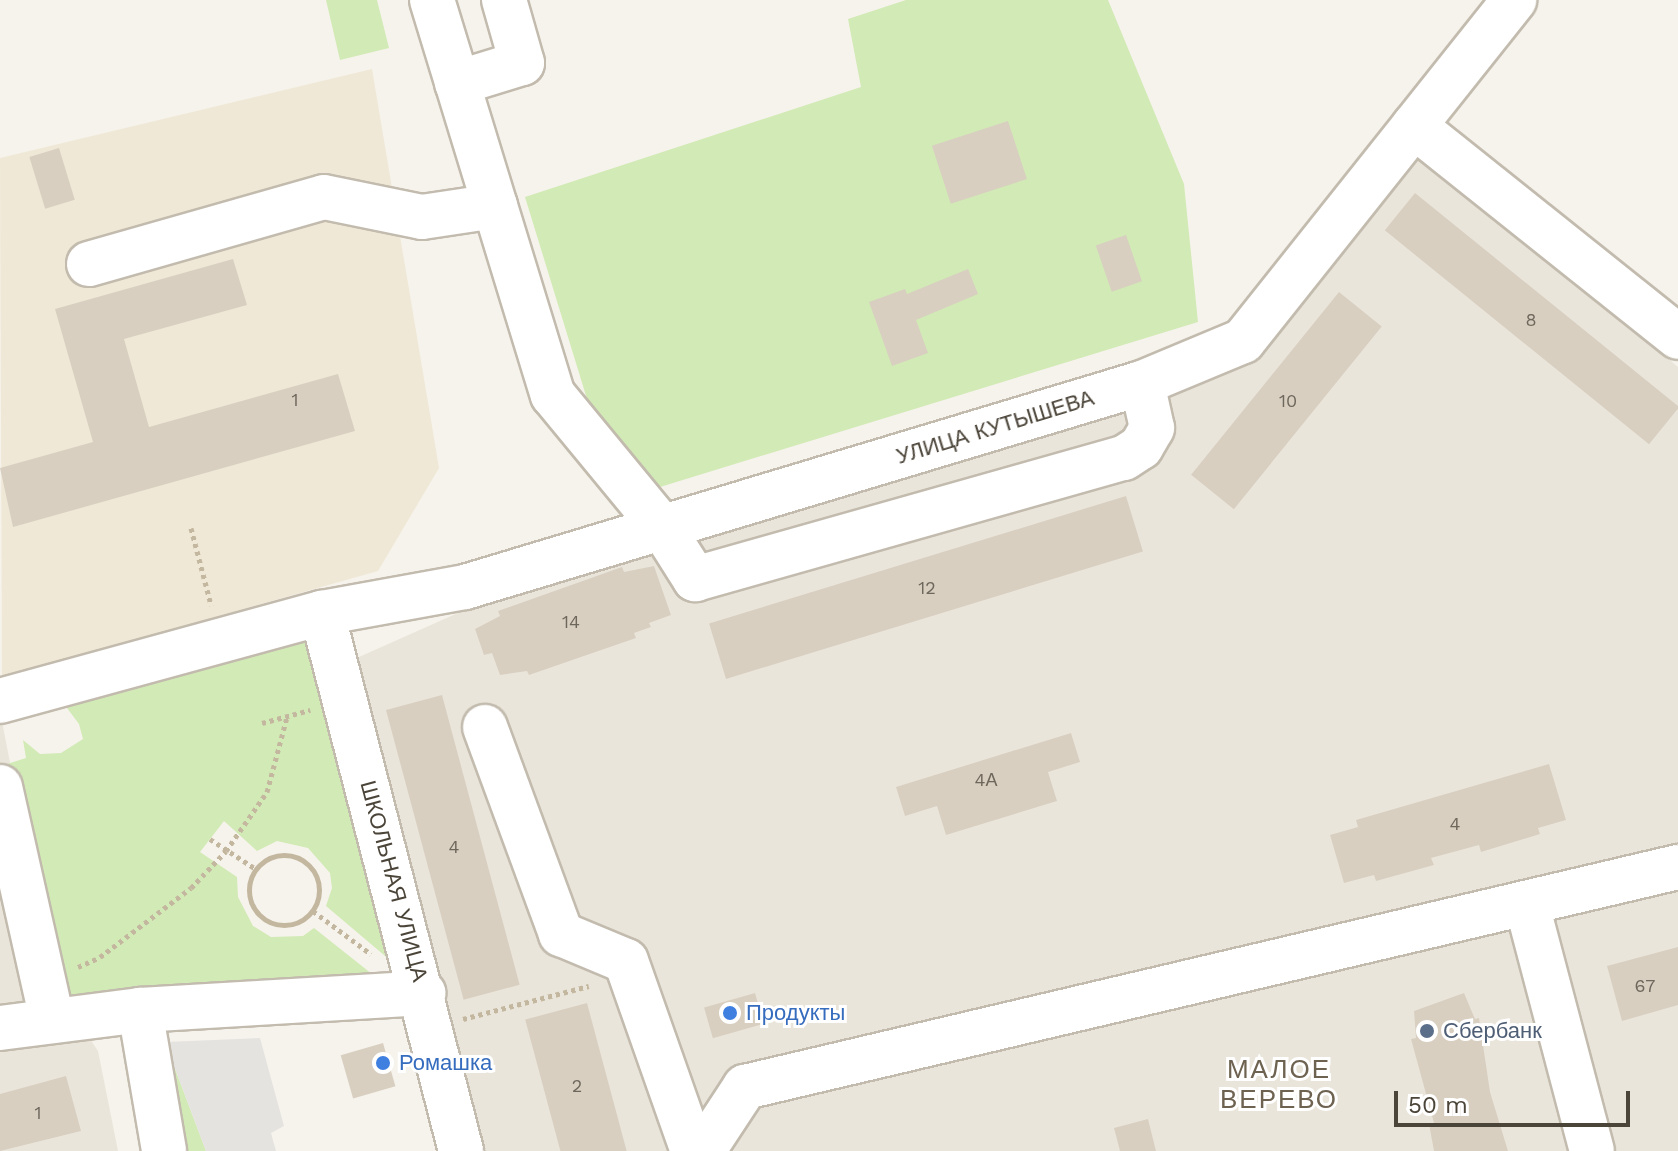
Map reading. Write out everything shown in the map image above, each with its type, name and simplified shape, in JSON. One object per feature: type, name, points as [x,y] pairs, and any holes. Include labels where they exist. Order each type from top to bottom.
[{"type":"street","points":[[432,0],[553,395],[662,527],[695,579],[1124,458],[1141,447],[1152,428],[1142,383]]},
{"type":"street","points":[[457,83],[522,63],[504,0]]},
{"type":"street","name":"УЛИЦА КУТЫШЕВА","points":[[0,701],[322,613],[465,587],[1142,383],[1243,341],[1514,0]]},
{"type":"street","points":[[1414,126],[1678,337]]},
{"type":"street","points":[[89,264],[324,197],[422,217],[495,206]]},
{"type":"street","name":"ШКОЛЬНАЯ УЛИЦА","points":[[322,613],[428,1010],[461,1151]]},
{"type":"street","points":[[485,727],[561,934],[626,961],[693,1151]]},
{"type":"street","points":[[0,787],[48,998]]},
{"type":"street","points":[[703,1151],[745,1087],[1678,867]]},
{"type":"street","points":[[1527,905],[1592,1151]]},
{"type":"street","points":[[48,998],[142,1030],[428,1010]]},
{"type":"street","points":[[0,1028],[48,998]]},
{"type":"street","points":[[142,1030],[164,1151]]},
{"type":"path","points":[[191,528],[220,641]]},
{"type":"path","points":[[262,723],[345,698]]},
{"type":"path","points":[[48,998],[191,888],[226,851],[267,792],[287,717]]},
{"type":"path","points":[[210,839],[256,869]]},
{"type":"path","points":[[283,854],[298,857],[319,881],[313,911],[301,922],[270,923],[250,900],[256,869],[283,854]]},
{"type":"path","points":[[428,1010],[595,984],[626,961]]},
{"type":"shaded area","points":[[372,69],[439,468],[378,571],[2,677],[0,158]]},
{"type":"shaded area","points":[[1416,149],[1678,367],[1678,1151],[483,1151],[350,661],[595,552],[1253,345]]},
{"type":"shaded area","points":[[0,711],[53,984],[98,1051],[118,1151],[0,1151]]},
{"type":"shaded area","points":[[260,1038],[284,1126],[271,1133],[276,1151],[206,1151],[165,1042]]},
{"type":"green space","points":[[326,0],[377,0],[389,48],[340,60]]},
{"type":"green space","points":[[906,0],[1108,0],[1184,184],[1198,322],[660,487],[591,412],[525,197],[861,87],[848,19]]},
{"type":"green space","points":[[302,637],[310,642],[391,961],[326,906],[332,888],[330,873],[308,848],[277,841],[257,851],[224,821],[200,852],[237,877],[238,897],[253,926],[271,937],[303,936],[314,928],[377,978],[74,1000],[68,994],[4,765],[26,758],[23,740],[40,754],[61,753],[83,739],[79,724],[61,700]]},
{"type":"green space","points":[[165,1042],[206,1151],[181,1151]]},
{"type":"building","points":[[1008,121],[1027,179],[951,204],[932,146]]},
{"type":"building","points":[[59,148],[75,200],[45,209],[29,157]]},
{"type":"building","points":[[1415,193],[1678,406],[1649,444],[1385,230]]},
{"type":"building","points":[[1126,235],[1142,281],[1112,292],[1096,245]]},
{"type":"building","points":[[233,259],[247,305],[124,339],[149,427],[338,374],[355,431],[13,527],[0,468],[93,442],[55,309]]},
{"type":"building","points":[[968,269],[978,294],[916,320],[928,353],[892,366],[869,302],[905,289],[907,294]]},
{"type":"building","points":[[1339,292],[1382,327],[1234,509],[1191,475]]},
{"type":"building","points":[[1126,496],[1143,551],[726,679],[709,623]]},
{"type":"building","points":[[654,566],[671,615],[649,623],[651,627],[634,633],[636,638],[529,675],[527,671],[500,675],[492,653],[484,655],[475,629],[500,616],[498,611],[622,567],[624,572]]},
{"type":"building","points":[[442,695],[520,985],[464,1000],[386,710]]},
{"type":"building","points":[[1071,733],[1080,762],[1048,772],[1057,801],[946,835],[937,806],[905,816],[896,787]]},
{"type":"building","points":[[1549,764],[1566,820],[1538,828],[1540,834],[1481,852],[1479,845],[1431,858],[1434,865],[1376,881],[1374,875],[1344,883],[1330,835],[1358,827],[1356,820]]},
{"type":"building","points":[[1678,947],[1678,1005],[1622,1021],[1607,966]]},
{"type":"building","points":[[755,993],[764,1024],[713,1038],[704,1008]]},
{"type":"building","points":[[1464,993],[1475,1019],[1479,1018],[1490,1092],[1508,1151],[1434,1151],[1429,1124],[1434,1123],[1411,1039],[1416,1038],[1414,1011]]},
{"type":"building","points":[[587,1003],[627,1151],[560,1151],[525,1020]]},
{"type":"building","points":[[383,1043],[395,1086],[353,1098],[341,1055]]},
{"type":"building","points":[[66,1076],[81,1131],[0,1151],[0,1094]]},
{"type":"building","points":[[1148,1119],[1156,1151],[1120,1151],[1114,1128]]},
{"type":"place","name":"Продукты","points":[[730,1013]]},
{"type":"place","name":"Сбербанк","points":[[1427,1031]]},
{"type":"place","name":"Ромашка","points":[[383,1063]]},
{"type":"district","name":"МАЛОЕ ВЕРЕВО","points":[[1279,1085]]}]
